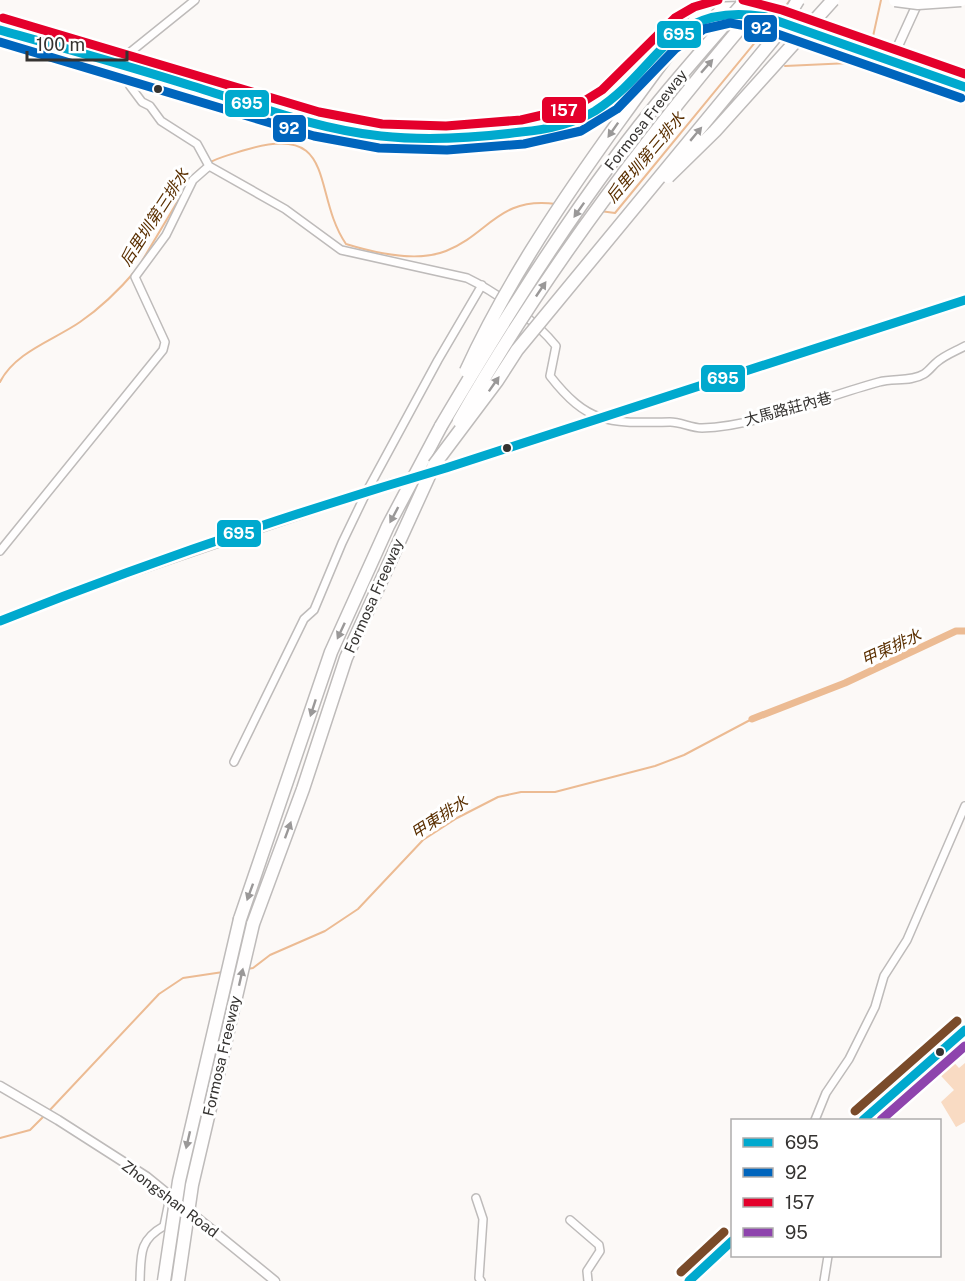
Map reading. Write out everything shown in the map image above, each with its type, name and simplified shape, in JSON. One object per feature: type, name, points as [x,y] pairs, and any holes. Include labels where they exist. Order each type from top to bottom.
[{"type":"highway","points":[[441,426],[478,344],[507,291],[576,182],[706,0]]},
{"type":"highway","points":[[687,29],[712,0]]},
{"type":"highway","name":"Formosa Freeway","points":[[164,1281],[178,1181],[240,919],[331,652],[388,526],[441,426],[506,317],[615,158],[684,71],[746,0]]},
{"type":"highway","name":"Formosa Freeway","points":[[178,1281],[192,1185],[253,924],[303,789],[346,658],[365,616],[440,466],[512,332],[611,187],[690,85],[764,0]]},
{"type":"highway","points":[[440,466],[517,350],[618,231],[776,36],[798,0]]},
{"type":"highway","points":[[618,231],[715,131],[833,0]]},
{"type":"highway","points":[[895,0],[918,3],[961,0]]},
{"type":"street","points":[[122,61],[195,0]]},
{"type":"street","points":[[894,55],[919,0]]},
{"type":"street","points":[[0,23],[122,61],[338,123],[378,132],[423,132],[521,125],[574,113],[610,88],[673,26],[689,14],[722,6],[748,6],[782,12],[875,49],[965,79]]},
{"type":"street","points":[[0,30],[122,61]]},
{"type":"street","points":[[894,55],[965,87]]},
{"type":"street","points":[[122,61],[130,86],[142,102],[150,106],[161,121],[197,144],[209,166],[285,209],[340,250],[467,278],[482,285],[438,360],[367,491],[314,610],[304,619],[234,762]]},
{"type":"street","points":[[0,551],[163,350],[165,342],[135,277],[166,235],[193,180],[209,166]]},
{"type":"street","name":"大馬路莊內巷","points":[[482,285],[546,334],[556,346],[550,376],[567,398],[582,410],[612,422],[674,422],[701,428],[745,421],[842,395],[880,381],[923,375],[938,361],[965,346]]},
{"type":"street","points":[[440,466],[601,418],[965,300]]},
{"type":"street","points":[[0,621],[68,594],[392,483]]},
{"type":"street","points":[[815,1119],[826,1093],[849,1059],[875,1007],[884,976],[907,940],[965,806]]},
{"type":"street","points":[[864,1119],[965,1030]]},
{"type":"street","name":"Zhongshan Road","points":[[0,1086],[147,1177],[275,1281]]},
{"type":"street","points":[[141,1281],[144,1244],[150,1233],[164,1226],[170,1197]]},
{"type":"street","points":[[476,1198],[483,1219],[479,1278],[481,1281]]},
{"type":"street","points":[[570,1220],[599,1245],[600,1251],[587,1271],[588,1281]]},
{"type":"street","points":[[689,1281],[731,1241]]},
{"type":"street","points":[[824,1281],[828,1257]]},
{"type":"shaded area","points":[[946,1054],[959,1068],[965,1063],[965,1122],[956,1127],[941,1102],[954,1090],[932,1066]]},
{"type":"waterway","name":"后里圳第三排水","points":[[783,10],[790,0]]},
{"type":"waterway","points":[[872,41],[881,0]]},
{"type":"waterway","name":"后里圳第三排水","points":[[600,211],[615,213],[771,23]]},
{"type":"waterway","points":[[785,66],[850,63],[862,51]]},
{"type":"waterway","name":"后里圳第三排水","points":[[193,176],[210,162],[245,150],[275,144],[296,145],[309,154],[318,167],[335,224],[346,244],[396,255],[434,255],[461,244],[507,211],[537,203],[556,204]]},
{"type":"waterway","name":"后里圳第三排水","points":[[142,261],[185,189]]},
{"type":"waterway","name":"后里圳第三排水","points":[[0,382],[15,362],[70,329],[96,310],[137,269]]},
{"type":"waterway","name":"甲東排水","points":[[752,719],[845,683],[956,631],[965,631]]},
{"type":"waterway","name":"甲東排水","points":[[247,969],[253,968],[270,955],[325,931],[358,909],[423,840],[457,818],[498,797],[521,792],[555,792],[655,766],[684,755],[752,719]]},
{"type":"waterway","name":"甲東排水","points":[[48,1112],[159,994],[183,978],[223,972]]},
{"type":"waterway","name":"甲東排水","points":[[0,1138],[30,1130],[44,1116]]},
{"type":"tunnel","points":[[392,483],[446,468]]},
{"type":"transit line","name":"157","points":[[3,18],[319,112],[382,124],[446,126],[521,120],[573,108],[602,90],[675,18],[694,7],[718,0]]},
{"type":"transit line","name":"157","points":[[743,0],[782,10],[965,74]]},
{"type":"transit line","name":"695","points":[[0,30],[309,122],[357,133],[398,138],[486,136],[540,130],[578,119],[595,111],[617,94],[669,42],[687,28],[708,19],[734,14],[766,17],[965,87]]},
{"type":"transit line","name":"92","points":[[0,42],[314,136],[379,148],[447,150],[524,144],[581,131],[617,109],[675,49],[704,29],[730,23],[763,29],[961,98]]},
{"type":"transit line","name":"695","points":[[0,621],[277,520],[446,468],[965,300]]},
{"type":"transit line","points":[[855,1111],[957,1021]]},
{"type":"transit line","name":"695","points":[[864,1119],[965,1030]]},
{"type":"transit line","name":"95","points":[[882,1119],[965,1046]]},
{"type":"transit line","points":[[681,1272],[724,1232]]},
{"type":"transit line","name":"695","points":[[689,1281],[731,1242]]}]
